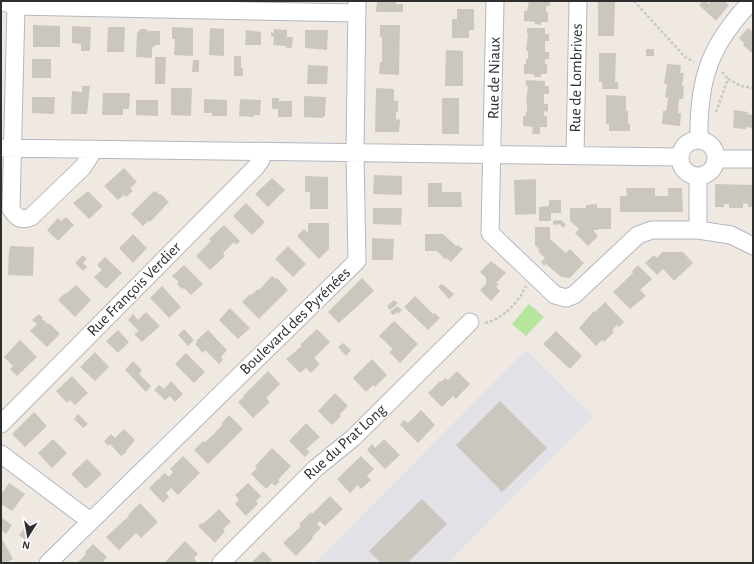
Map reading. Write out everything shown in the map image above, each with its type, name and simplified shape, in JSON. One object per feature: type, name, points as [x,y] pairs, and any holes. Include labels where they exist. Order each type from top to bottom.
[{"type":"street","name":"Rue de Niaux","points":[[495,1],[490,233],[555,295],[562,298],[571,296],[577,292],[638,235],[652,230],[698,230],[731,235],[753,246]]},
{"type":"street","name":"Rue de Lombrives","points":[[575,156],[578,1]]},
{"type":"street","points":[[699,134],[685,144],[681,150],[680,157],[681,164],[685,170],[698,176],[705,175],[711,171],[715,166],[717,159],[716,151],[712,145],[699,134],[699,106],[701,90],[710,58],[728,28],[752,1]]},
{"type":"street","points":[[90,149],[90,156],[82,167],[31,217],[24,219],[17,217],[11,209],[7,148],[11,3],[356,7]]},
{"type":"street","name":"Boulevard des Pyrénées","points":[[48,563],[357,261],[354,153],[356,7]]},
{"type":"street","points":[[7,148],[492,156],[680,157]]},
{"type":"street","name":"Rue François Verdier","points":[[1,424],[255,168],[261,160],[262,152]]},
{"type":"street","points":[[717,159],[753,159]]},
{"type":"street","points":[[698,176],[698,230]]},
{"type":"street","name":"Rue du Prat Long","points":[[221,563],[316,468],[353,438],[470,322]]},
{"type":"street","points":[[1,454],[90,521]]},
{"type":"path","points":[[634,1],[685,57],[707,69]]},
{"type":"path","points":[[699,134],[711,126],[728,80],[741,86],[753,88]]},
{"type":"path","points":[[470,322],[481,324],[489,322],[503,314],[520,297],[532,273]]},
{"type":"shaded area","points":[[526,350],[593,416],[448,563],[315,563]]},
{"type":"green space","points":[[529,304],[544,317],[526,336],[512,324]]},
{"type":"building","points":[[377,1],[396,1],[396,4],[403,4],[403,12],[376,12]]},
{"type":"building","points":[[529,1],[550,1],[550,6],[546,6],[546,12],[548,12],[548,22],[541,22],[541,25],[535,24],[535,22],[524,21],[524,11],[527,11]]},
{"type":"building","points":[[598,1],[615,1],[614,36],[598,36]]},
{"type":"building","points":[[703,1],[706,1],[709,4],[711,1],[726,1],[725,2],[729,5],[716,21],[699,5]]},
{"type":"building","points":[[457,9],[474,9],[474,30],[469,30],[469,38],[452,38],[452,19],[457,19]]},
{"type":"building","points":[[33,25],[60,26],[60,47],[33,47]]},
{"type":"building","points":[[380,25],[400,25],[399,75],[379,74],[380,62],[382,62],[382,37],[380,37]]},
{"type":"building","points":[[72,26],[91,27],[90,51],[81,51],[81,44],[72,43]]},
{"type":"building","points":[[108,27],[125,27],[124,52],[107,52]]},
{"type":"building","points":[[172,27],[193,28],[193,56],[174,55],[175,39],[172,39]]},
{"type":"building","points":[[210,28],[224,29],[224,56],[209,55]]},
{"type":"building","points":[[527,28],[545,28],[545,34],[549,34],[549,41],[545,41],[545,52],[549,52],[549,59],[545,59],[545,64],[547,64],[547,74],[541,74],[541,77],[534,77],[534,74],[524,74],[524,64],[526,64],[526,59],[528,59],[528,51],[526,51],[528,33]]},
{"type":"building","points":[[748,28],[753,32],[753,54],[743,45],[744,43],[739,38]]},
{"type":"building","points":[[141,29],[146,29],[148,31],[160,31],[160,45],[156,45],[152,48],[152,58],[136,57],[137,33]]},
{"type":"building","points":[[274,29],[287,30],[287,37],[293,37],[292,48],[273,45],[274,37],[271,36],[271,32],[274,33]]},
{"type":"building","points":[[246,30],[261,32],[261,45],[245,45]]},
{"type":"building","points":[[305,30],[328,30],[327,50],[305,48]]},
{"type":"building","points":[[646,49],[654,49],[654,56],[646,56]]},
{"type":"building","points":[[446,50],[463,51],[463,86],[445,86]]},
{"type":"building","points":[[599,53],[616,53],[615,82],[618,82],[618,89],[602,89],[602,82],[599,82]]},
{"type":"building","points":[[234,56],[241,56],[243,76],[234,76]]},
{"type":"building","points":[[155,57],[166,57],[165,84],[155,84]]},
{"type":"building","points":[[32,59],[51,59],[51,78],[32,78]]},
{"type":"building","points":[[193,60],[199,60],[199,72],[192,72]]},
{"type":"building","points":[[667,64],[681,65],[680,73],[684,73],[682,86],[684,86],[683,99],[679,99],[678,113],[681,113],[680,126],[662,124],[663,111],[666,111],[668,98],[665,97],[667,84],[664,84]]},
{"type":"building","points":[[308,65],[328,66],[327,84],[307,84]]},
{"type":"building","points":[[526,80],[545,81],[545,86],[549,86],[549,94],[544,94],[544,104],[548,104],[548,112],[544,111],[544,116],[547,116],[547,127],[540,127],[540,134],[532,134],[533,127],[523,126],[523,116],[526,116],[527,112],[526,103],[528,86],[526,86]]},
{"type":"building","points":[[82,86],[90,86],[87,114],[71,114],[72,91],[82,92]]},
{"type":"building","points":[[171,88],[192,88],[191,116],[171,115]]},
{"type":"building","points":[[376,88],[394,89],[394,101],[398,101],[398,112],[396,112],[396,119],[400,120],[399,132],[375,132]]},
{"type":"building","points":[[103,93],[130,93],[129,109],[123,109],[123,115],[102,115]]},
{"type":"building","points":[[606,95],[626,96],[626,111],[628,111],[628,124],[630,124],[630,131],[609,131],[609,124],[606,124]]},
{"type":"building","points":[[304,96],[326,97],[325,116],[322,118],[304,117]]},
{"type":"building","points":[[32,97],[55,97],[54,114],[32,113]]},
{"type":"building","points":[[272,98],[279,98],[279,101],[292,101],[292,117],[278,117],[278,109],[272,109]]},
{"type":"building","points":[[442,98],[459,98],[459,134],[442,134]]},
{"type":"building","points":[[204,99],[227,100],[227,116],[212,116],[212,113],[204,113]]},
{"type":"building","points":[[240,99],[261,100],[260,115],[254,115],[254,117],[239,116]]},
{"type":"building","points":[[136,100],[158,100],[158,116],[136,115]]},
{"type":"building","points":[[734,110],[748,112],[747,114],[753,115],[753,128],[733,128]]},
{"type":"building","points":[[124,168],[137,182],[130,188],[133,191],[126,197],[124,195],[118,200],[104,186]]},
{"type":"building","points":[[374,175],[402,176],[402,195],[373,194]]},
{"type":"building","points":[[305,176],[328,177],[328,209],[310,209],[310,192],[305,192]]},
{"type":"building","points":[[272,178],[285,190],[268,207],[255,194]]},
{"type":"building","points":[[536,179],[536,214],[515,215],[514,180]]},
{"type":"building","points":[[428,183],[442,183],[442,192],[461,192],[462,207],[428,207]]},
{"type":"building","points":[[715,184],[753,185],[753,207],[748,207],[748,204],[743,203],[743,208],[729,208],[729,204],[724,204],[724,207],[715,207]]},
{"type":"building","points":[[626,188],[655,188],[655,196],[668,196],[668,188],[682,188],[683,212],[620,212],[620,196],[627,196]]},
{"type":"building","points":[[88,191],[103,206],[89,219],[73,203]]},
{"type":"building","points":[[155,191],[160,195],[161,194],[169,202],[150,222],[148,221],[143,226],[131,214]]},
{"type":"building","points":[[549,200],[561,200],[561,213],[551,213],[551,221],[539,221],[539,207],[549,206]]},
{"type":"building","points":[[246,203],[265,222],[252,235],[233,216]]},
{"type":"building","points":[[597,204],[597,208],[611,208],[611,229],[593,230],[598,236],[588,246],[575,233],[579,229],[570,221],[570,208],[586,208],[586,205]]},
{"type":"building","points":[[373,208],[402,208],[401,225],[373,224]]},
{"type":"building","points":[[66,217],[74,225],[58,241],[47,230],[58,218],[61,221]]},
{"type":"building","points":[[561,220],[566,225],[563,228],[560,224],[553,225],[553,221]]},
{"type":"building","points":[[308,223],[329,223],[329,249],[319,259],[297,236],[304,229],[308,233]]},
{"type":"building","points":[[224,225],[240,241],[236,245],[234,242],[223,253],[225,256],[210,270],[196,256],[211,241],[209,239]]},
{"type":"building","points":[[535,227],[550,227],[550,239],[566,253],[570,249],[584,263],[570,278],[561,277],[546,264],[544,266],[541,262],[545,258],[538,251],[540,250],[535,245]]},
{"type":"building","points":[[133,234],[147,248],[133,263],[119,248]]},
{"type":"building","points":[[425,234],[443,234],[456,246],[458,245],[463,249],[451,262],[446,258],[445,259],[437,251],[425,251]]},
{"type":"building","points":[[372,238],[394,239],[393,260],[372,260]]},
{"type":"building","points":[[10,246],[34,247],[33,276],[8,275]]},
{"type":"building","points":[[288,246],[306,264],[293,277],[275,259]]},
{"type":"building","points":[[662,252],[683,252],[693,263],[674,281],[663,269],[657,275],[645,263],[654,255],[657,258]]},
{"type":"building","points":[[83,255],[87,259],[83,263],[87,267],[83,271],[75,263]]},
{"type":"building","points":[[105,257],[122,273],[106,289],[94,277],[102,270],[97,265]]},
{"type":"building","points":[[491,261],[506,273],[496,283],[499,284],[496,287],[500,291],[491,301],[480,290],[486,284],[486,278],[480,272]]},
{"type":"building","points":[[184,265],[203,284],[191,295],[177,284],[179,282],[172,276]]},
{"type":"building","points":[[638,265],[652,279],[640,290],[646,296],[630,309],[613,292],[633,273],[632,271]]},
{"type":"building","points":[[272,276],[276,279],[277,278],[288,290],[259,319],[242,302],[250,294],[251,295],[258,289],[259,290]]},
{"type":"building","points":[[362,278],[374,291],[339,323],[328,312]]},
{"type":"building","points":[[442,284],[454,294],[449,299],[438,287]]},
{"type":"building","points":[[76,285],[91,300],[75,317],[58,300]]},
{"type":"building","points":[[162,286],[181,307],[169,318],[150,298]]},
{"type":"building","points":[[415,296],[433,314],[435,313],[440,318],[428,330],[404,307]]},
{"type":"building","points":[[394,300],[398,303],[390,310],[387,306]]},
{"type":"building","points":[[605,302],[624,322],[619,327],[617,325],[612,330],[614,332],[604,342],[602,340],[596,346],[579,328],[594,311],[595,312]]},
{"type":"building","points":[[397,306],[402,310],[398,314],[397,312],[393,315],[390,312]]},
{"type":"building","points":[[230,308],[250,328],[238,339],[219,320]]},
{"type":"building","points":[[146,312],[160,326],[142,342],[134,334],[139,331],[128,320],[133,314],[138,320]]},
{"type":"building","points":[[39,314],[43,318],[42,319],[48,324],[49,323],[60,334],[47,347],[30,331],[37,324],[32,320]]},
{"type":"building","points":[[394,321],[418,344],[400,363],[389,352],[393,349],[379,336]]},
{"type":"building","points":[[184,329],[194,340],[188,346],[178,335]]},
{"type":"building","points":[[317,329],[330,342],[314,358],[320,364],[311,373],[306,368],[300,373],[286,359],[302,346],[300,345]]},
{"type":"building","points":[[118,330],[129,342],[118,353],[106,341]]},
{"type":"building","points":[[208,330],[227,350],[221,357],[223,360],[219,364],[205,350],[203,353],[195,344],[197,343],[196,341]]},
{"type":"building","points":[[556,331],[582,356],[570,369],[543,344]]},
{"type":"building","points":[[20,340],[37,357],[17,376],[10,369],[13,366],[4,357]]},
{"type":"building","points":[[343,343],[351,350],[346,356],[338,347]]},
{"type":"building","points":[[95,352],[109,367],[95,381],[80,367]]},
{"type":"building","points":[[186,353],[205,372],[194,383],[175,364]]},
{"type":"building","points":[[372,359],[387,375],[375,387],[373,385],[366,392],[353,378]]},
{"type":"building","points":[[133,361],[142,370],[139,374],[151,386],[146,392],[125,370]]},
{"type":"building","points":[[268,371],[280,384],[266,398],[270,402],[253,418],[238,402]]},
{"type":"building","points":[[457,371],[470,384],[456,399],[453,396],[442,407],[428,393],[440,381],[441,382],[445,378],[448,380]]},
{"type":"building","points":[[72,376],[88,393],[75,405],[70,400],[67,403],[56,391]]},
{"type":"building","points":[[171,381],[183,394],[175,402],[170,396],[165,400],[154,390],[159,385],[164,389]]},
{"type":"building","points":[[335,393],[348,406],[332,425],[318,411]]},
{"type":"building","points":[[500,401],[547,448],[502,492],[456,445]]},
{"type":"building","points":[[421,410],[435,425],[418,443],[400,425],[404,420],[408,423]]},
{"type":"building","points":[[34,412],[47,426],[25,447],[12,434]]},
{"type":"building","points":[[78,414],[88,424],[83,428],[74,419]]},
{"type":"building","points":[[229,415],[243,429],[208,464],[194,450],[203,441],[205,442],[214,434]]},
{"type":"building","points":[[306,423],[320,437],[306,449],[310,452],[305,457],[289,441]]},
{"type":"building","points":[[124,429],[135,440],[126,451],[127,452],[121,456],[110,444],[108,446],[104,441],[111,434],[115,438]]},
{"type":"building","points":[[53,439],[67,453],[52,468],[38,453]]},
{"type":"building","points":[[384,439],[400,455],[385,469],[367,450],[372,444],[375,448]]},
{"type":"building","points":[[272,448],[291,466],[278,480],[280,482],[275,486],[272,483],[266,489],[251,474],[257,468],[255,466]]},
{"type":"building","points":[[183,456],[200,473],[178,495],[171,488],[166,493],[169,497],[163,503],[149,488],[165,473],[169,477],[173,472],[170,469]]},
{"type":"building","points":[[361,456],[374,469],[367,476],[371,480],[361,489],[358,485],[350,493],[337,479]]},
{"type":"building","points":[[87,459],[102,474],[86,489],[71,474]]},
{"type":"building","points":[[9,483],[25,494],[12,511],[1,504],[1,495]]},
{"type":"building","points":[[248,483],[261,496],[256,501],[258,504],[246,516],[235,504],[239,500],[235,495]]},
{"type":"building","points":[[330,496],[343,509],[325,526],[320,521],[317,524],[321,528],[296,556],[283,543],[301,526],[299,524],[311,512],[312,514]]},
{"type":"building","points":[[422,499],[447,524],[407,563],[381,563],[369,551]]},
{"type":"building","points":[[140,503],[158,522],[141,538],[136,533],[119,550],[106,537],[129,516],[128,515]]},
{"type":"building","points":[[219,509],[231,522],[223,529],[225,531],[215,543],[198,526],[202,523],[203,524]]},
{"type":"building","points":[[1,517],[12,525],[6,534],[1,530]]},
{"type":"building","points":[[29,522],[37,528],[27,541],[19,535]]},
{"type":"building","points":[[1,537],[13,559],[6,563],[1,563]]},
{"type":"building","points":[[185,541],[198,554],[194,558],[196,561],[194,563],[167,563],[166,561]]},
{"type":"building","points":[[93,544],[107,557],[102,563],[77,563],[86,554],[85,552]]},
{"type":"building","points":[[263,551],[272,560],[269,563],[251,563]]}]
